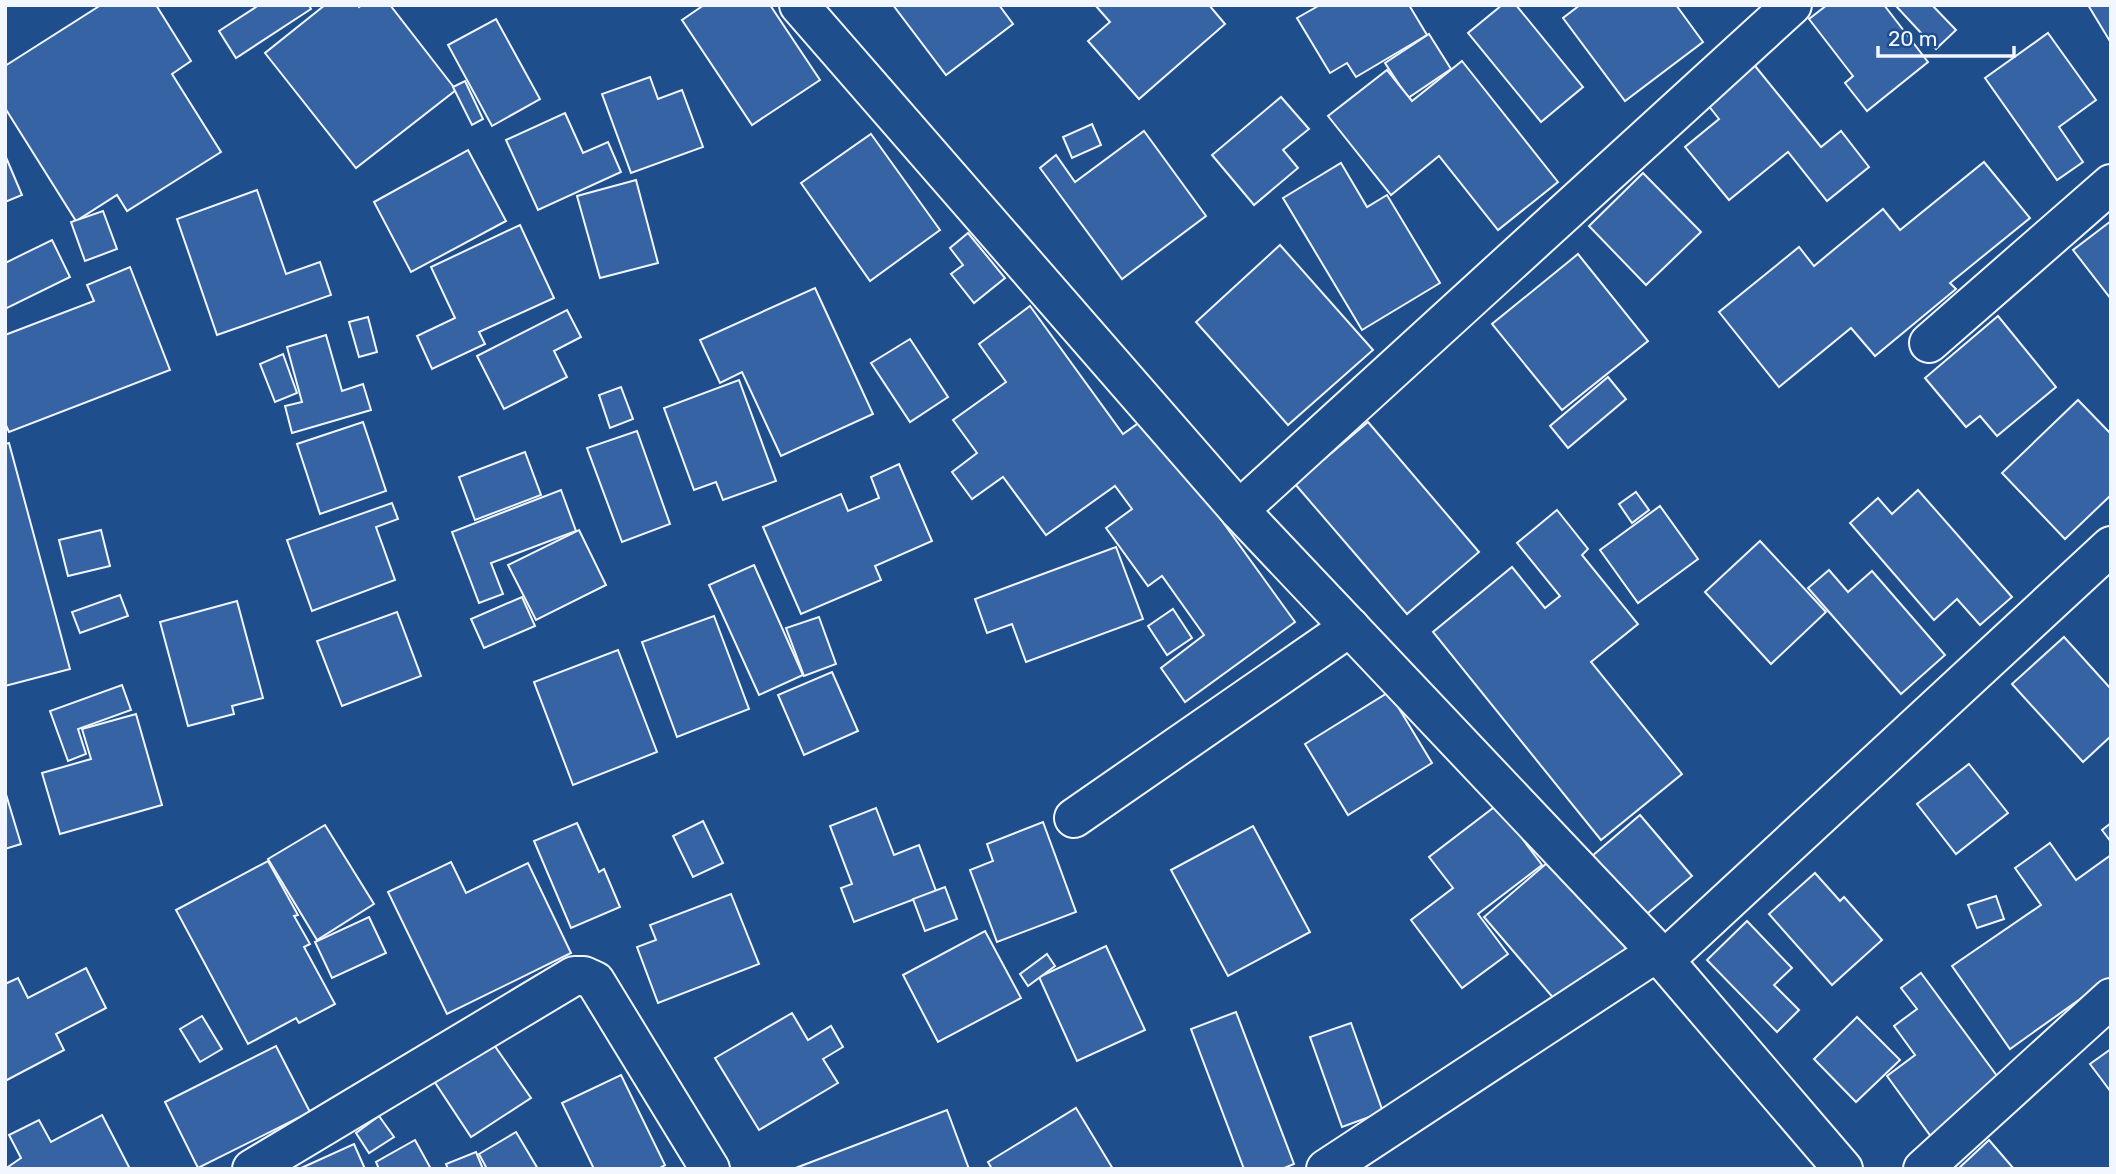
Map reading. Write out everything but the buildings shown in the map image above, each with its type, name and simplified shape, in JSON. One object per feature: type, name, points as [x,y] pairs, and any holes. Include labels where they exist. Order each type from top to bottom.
[{"type":"street","points":[[799,5],[1239,510],[1660,956],[1843,1169]]},
{"type":"street","points":[[1239,510],[1792,5]]},
{"type":"street","points":[[1929,343],[2111,184]]},
{"type":"street","points":[[1325,1169],[1660,956],[2111,546]]},
{"type":"street","points":[[1074,818],[1350,627]]},
{"type":"street","points":[[252,1169],[574,976],[584,976],[595,981],[710,1169]]},
{"type":"street","points":[[1923,1169],[2111,998]]}]
